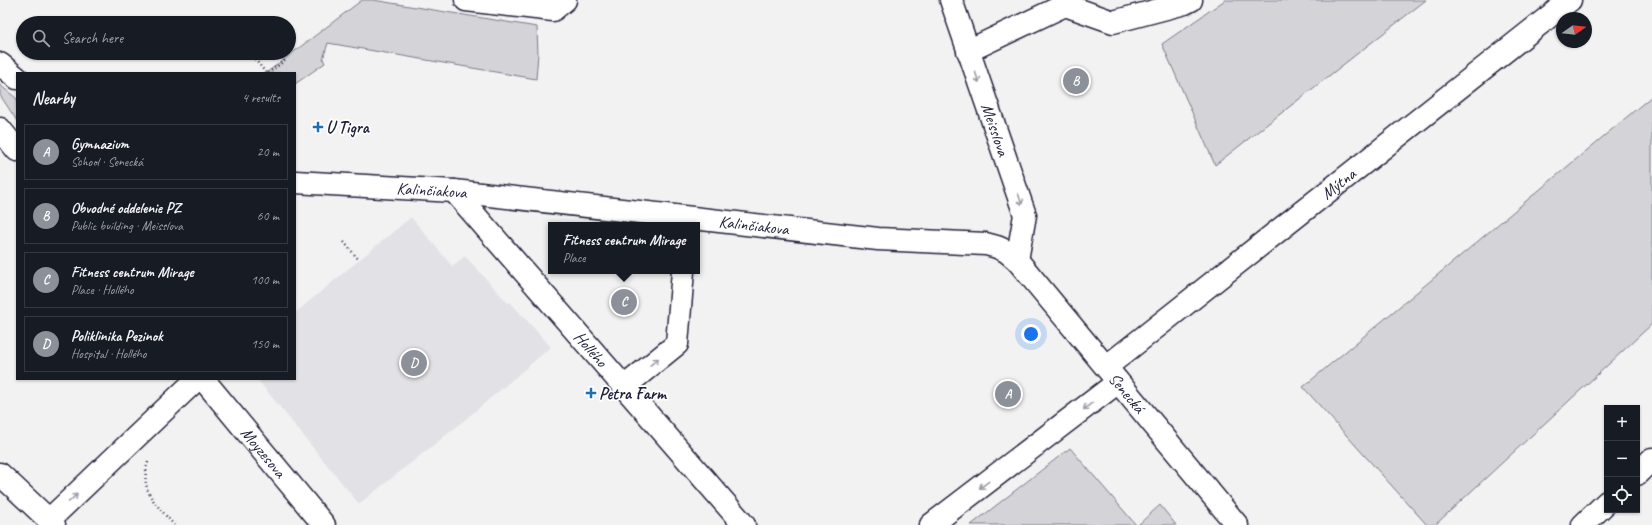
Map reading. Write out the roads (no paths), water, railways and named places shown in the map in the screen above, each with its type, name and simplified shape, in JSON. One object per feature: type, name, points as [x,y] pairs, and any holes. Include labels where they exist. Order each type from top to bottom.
[{"type":"street","points":[[466,0],[557,4]]},
{"type":"street","name":"Meisslova","points":[[951,0],[1025,215],[1017,260]]},
{"type":"street","points":[[968,51],[1065,5],[1113,22],[1185,4],[1191,0]]},
{"type":"street","name":"Mýtna","points":[[931,525],[1570,0]]},
{"type":"street","points":[[0,64],[16,77]]},
{"type":"street","points":[[0,129],[16,149]]},
{"type":"street","name":"Kalinčiakova","points":[[296,182],[454,191],[698,222]]},
{"type":"street","name":"Hollého","points":[[454,191],[744,525]]},
{"type":"street","name":"Kalinčiakova","points":[[700,222],[878,239],[986,244],[1006,251],[1017,260]]},
{"type":"street","name":"Senecká","points":[[1017,260],[1237,525]]},
{"type":"street","points":[[624,387],[677,344],[683,274]]},
{"type":"street","points":[[0,474],[52,522],[196,380]]},
{"type":"street","name":"Moyzesova","points":[[204,380],[324,525]]},
{"type":"street","points":[[1640,471],[1652,460]]},
{"type":"street","points":[[1583,525],[1604,505]]},
{"type":"place","name":"Obvodné oddelenie PZ","points":[[1076,81]]},
{"type":"place","name":"U Tigra","points":[[318,127]]},
{"type":"place","name":"Fitness centrum Mirage","points":[[624,302]]},
{"type":"place","name":"Poliklinika Pezinok","points":[[414,363]]},
{"type":"place","name":"Petra Farm","points":[[591,393]]},
{"type":"place","name":"Gymnazium","points":[[1008,394]]}]
